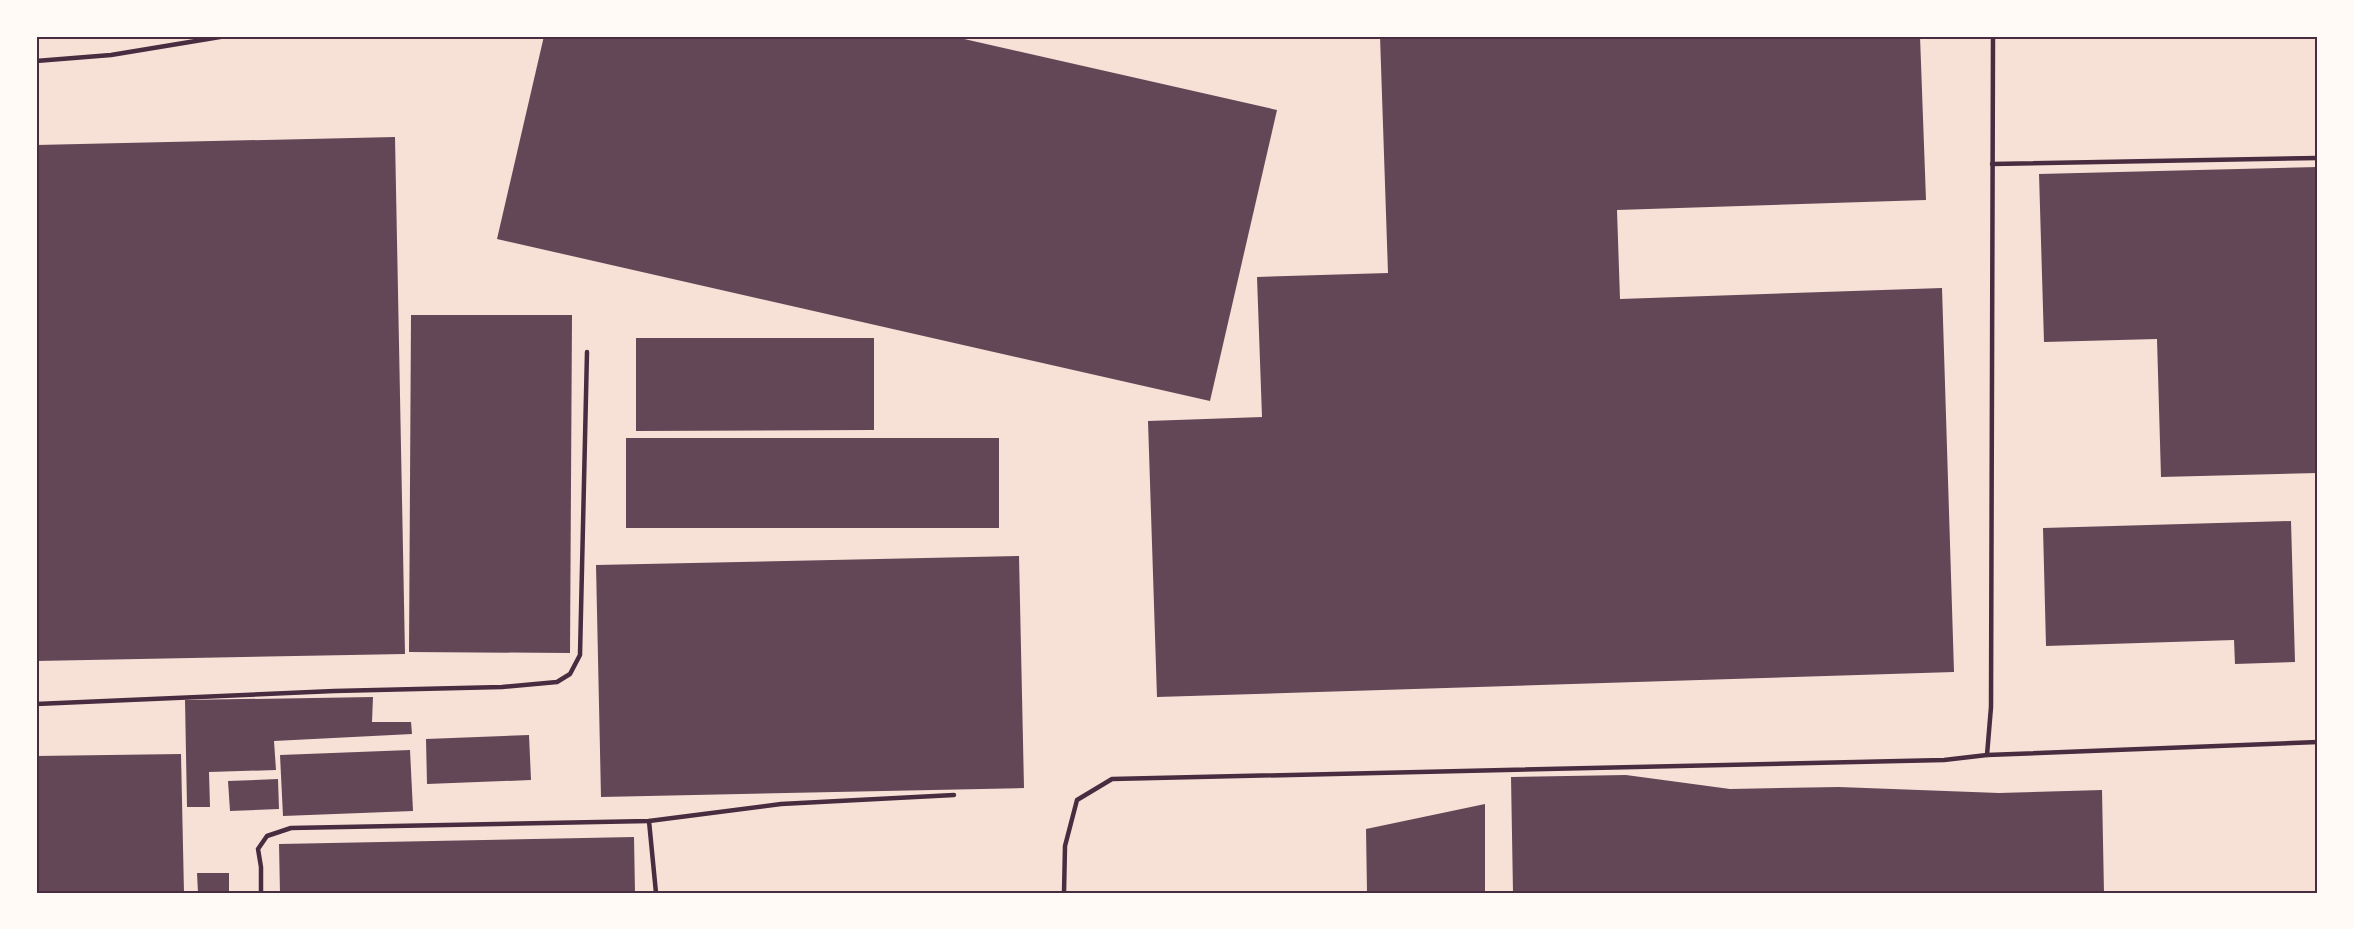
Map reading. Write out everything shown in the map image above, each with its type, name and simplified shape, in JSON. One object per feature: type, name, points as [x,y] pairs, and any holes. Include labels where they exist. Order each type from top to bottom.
[{"type":"lane","points":[[36,61],[111,55],[226,36]]},
{"type":"lane","points":[[1987,754],[1991,707],[1993,36]]},
{"type":"lane","points":[[1992,164],[2318,158]]},
{"type":"lane","points":[[36,704],[334,691],[502,687],[557,682],[570,674],[580,655],[587,352]]},
{"type":"lane","points":[[1064,893],[1065,846],[1077,800],[1112,778],[1944,760],[1987,754],[2318,742]]},
{"type":"lane","points":[[261,893],[258,849],[267,836],[291,828],[649,821],[781,804],[954,795]]},
{"type":"lane","points":[[649,821],[656,893]]},
{"type":"building","points":[[544,36],[951,36],[1277,110],[1210,401],[497,239]]},
{"type":"building","points":[[1380,36],[1920,36],[1926,200],[1617,210],[1620,299],[1942,288],[1954,672],[1157,697],[1148,421],[1262,417],[1257,277],[1388,273]]},
{"type":"building","points":[[395,137],[405,654],[36,661],[36,145]]},
{"type":"building","points":[[2318,167],[2318,473],[2161,477],[2157,339],[2044,342],[2039,174]]},
{"type":"building","points":[[411,315],[572,315],[570,653],[409,652]]},
{"type":"building","points":[[636,338],[874,338],[874,430],[636,431]]},
{"type":"building","points":[[626,438],[999,438],[999,528],[626,528]]},
{"type":"building","points":[[2291,521],[2295,662],[2235,664],[2234,640],[2046,646],[2043,528]]},
{"type":"building","points":[[1019,556],[1024,788],[601,797],[596,565]]},
{"type":"building","points":[[373,697],[372,722],[411,722],[412,734],[274,741],[276,770],[209,772],[210,807],[187,807],[185,700]]},
{"type":"building","points":[[529,735],[531,780],[427,784],[426,739]]},
{"type":"building","points":[[410,750],[413,811],[283,816],[280,755]]},
{"type":"building","points":[[181,754],[184,893],[36,893],[36,756]]},
{"type":"building","points":[[1626,775],[1730,789],[1839,787],[1999,793],[2102,790],[2104,893],[1513,893],[1511,777]]},
{"type":"building","points":[[278,779],[279,809],[230,811],[228,781]]},
{"type":"building","points":[[1485,804],[1485,893],[1367,893],[1366,829]]},
{"type":"building","points":[[634,837],[635,893],[280,893],[279,844]]},
{"type":"building","points":[[197,873],[229,873],[229,893],[198,893]]}]
